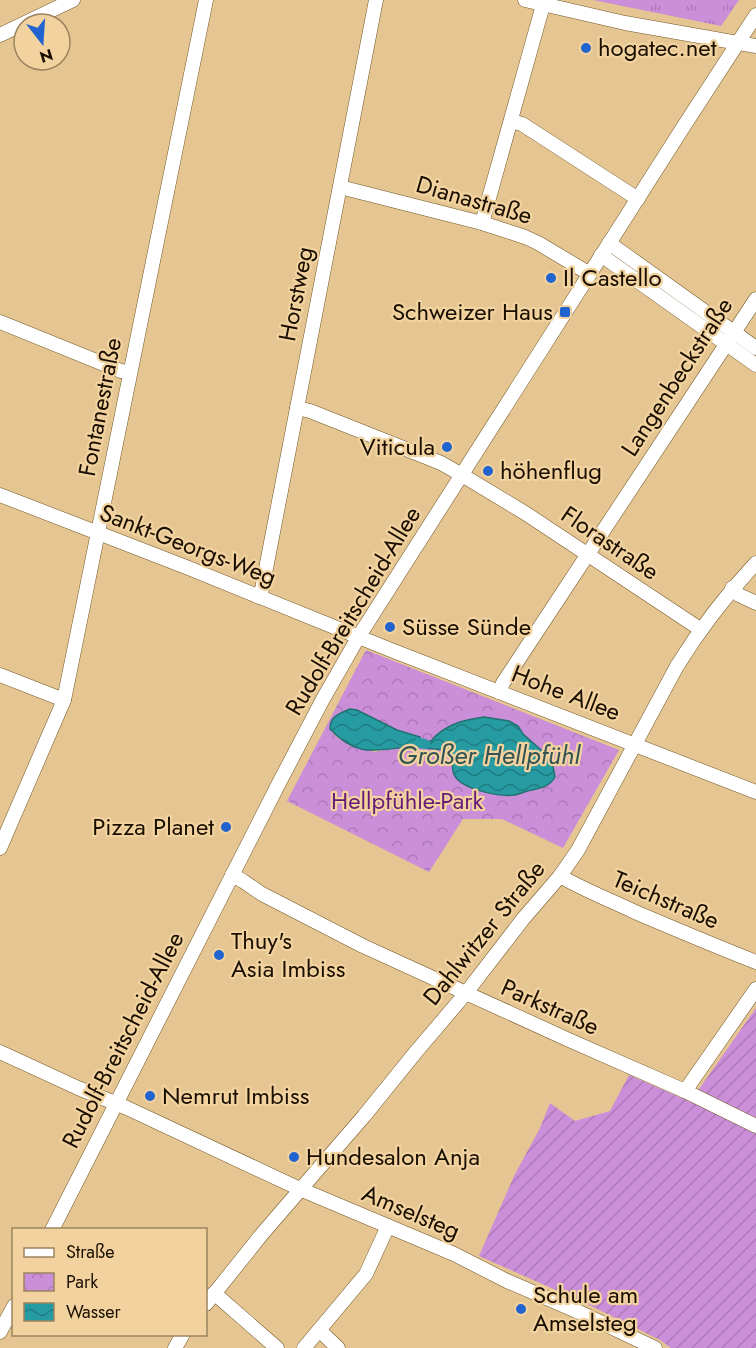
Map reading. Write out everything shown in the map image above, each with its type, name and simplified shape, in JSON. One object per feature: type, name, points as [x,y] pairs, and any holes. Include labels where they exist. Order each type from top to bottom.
[{"type":"street","points":[[0,35],[73,0]]},
{"type":"street","name":"Fontanestraße","points":[[0,848],[64,700],[206,0]]},
{"type":"street","name":"Horstweg","points":[[259,597],[376,0]]},
{"type":"street","points":[[525,0],[625,23],[756,46]]},
{"type":"street","points":[[482,223],[543,5]]},
{"type":"street","name":"Rudolf-Breitscheid-Allee","points":[[53,1228],[297,747],[359,636],[756,15]]},
{"type":"street","points":[[511,121],[522,124],[638,199]]},
{"type":"street","name":"Dianastraße","points":[[340,187],[482,223],[525,237],[590,274]]},
{"type":"street","points":[[605,249],[730,337],[756,365]]},
{"type":"street","name":"Langenbeckstraße","points":[[499,692],[587,554],[756,299]]},
{"type":"street","points":[[0,322],[130,372]]},
{"type":"street","points":[[730,337],[756,348]]},
{"type":"street","name":"Florastraße","points":[[297,408],[310,411],[432,460],[462,475],[525,513],[700,629]]},
{"type":"street","name":"Sankt-Georgs-Weg","points":[[0,495],[359,636]]},
{"type":"street","name":"Dahlwitzer Straße","points":[[210,1299],[466,993],[523,919],[560,876],[578,850],[677,666],[700,629],[732,588],[756,563]]},
{"type":"street","points":[[732,588],[739,595],[756,603]]},
{"type":"street","name":"Hohe Allee","points":[[359,636],[756,792]]},
{"type":"street","points":[[0,675],[64,700]]},
{"type":"street","name":"Parkstraße","points":[[232,875],[272,899],[363,946],[685,1091],[756,1126]]},
{"type":"street","name":"Teichstraße","points":[[560,876],[610,901],[756,962]]},
{"type":"street","points":[[685,1091],[756,989]]},
{"type":"street","name":"Amselsteg","points":[[0,1052],[300,1189],[454,1254],[507,1281],[655,1348]]},
{"type":"street","points":[[304,1348],[366,1274],[388,1226]]},
{"type":"street","points":[[210,1299],[277,1348]]},
{"type":"street","points":[[0,1332],[12,1310]]},
{"type":"street","points":[[319,1330],[338,1348]]},
{"type":"green space","points":[[593,0],[739,0],[721,26]]},
{"type":"green space","name":"Hellpfühle-Park","points":[[366,650],[619,750],[563,848],[502,819],[463,819],[429,872],[287,801]],"holes":[[[350,709],[397,730],[420,737],[400,747],[374,752],[339,739],[330,730],[330,725],[336,716]],[[484,717],[518,726],[523,734],[549,757],[543,788],[530,791],[453,770],[451,753],[425,748],[425,742],[431,741],[453,724]]]},
{"type":"green space","points":[[756,1008],[756,1121],[697,1092]]},
{"type":"green space","points":[[629,1075],[732,1120],[756,1133],[756,1348],[671,1348],[660,1340],[585,1303],[479,1256],[514,1176],[540,1128],[550,1103],[575,1121],[610,1111]]},
{"type":"water","points":[[350,709],[357,710],[397,730],[420,737],[418,746],[371,750],[351,745],[330,729],[333,718]]},
{"type":"water","name":"Großer Hellpfühl","points":[[484,717],[509,721],[518,726],[523,734],[549,757],[555,777],[551,783],[514,795],[484,792],[457,779],[451,753],[425,748],[425,742],[431,741],[442,730],[462,721]]},
{"type":"waterway","points":[[419,743],[425,744]]},
{"type":"place","name":"hogatec.net","points":[[586,48]]},
{"type":"place","name":"Il Castello","points":[[551,278]]},
{"type":"place","name":"Schweizer Haus","points":[[565,312]]},
{"type":"place","name":"Viticula","points":[[447,447]]},
{"type":"place","name":"höhenflug","points":[[488,471]]},
{"type":"place","name":"Süsse Sünde","points":[[390,627]]},
{"type":"place","name":"Pizza Planet","points":[[226,827]]},
{"type":"place","name":"Thuy's Asia Imbiss","points":[[219,955]]},
{"type":"place","name":"Nemrut Imbiss","points":[[150,1096]]},
{"type":"place","name":"Hundesalon Anja","points":[[294,1157]]},
{"type":"place","name":"Schule am Amselsteg","points":[[521,1309]]}]
